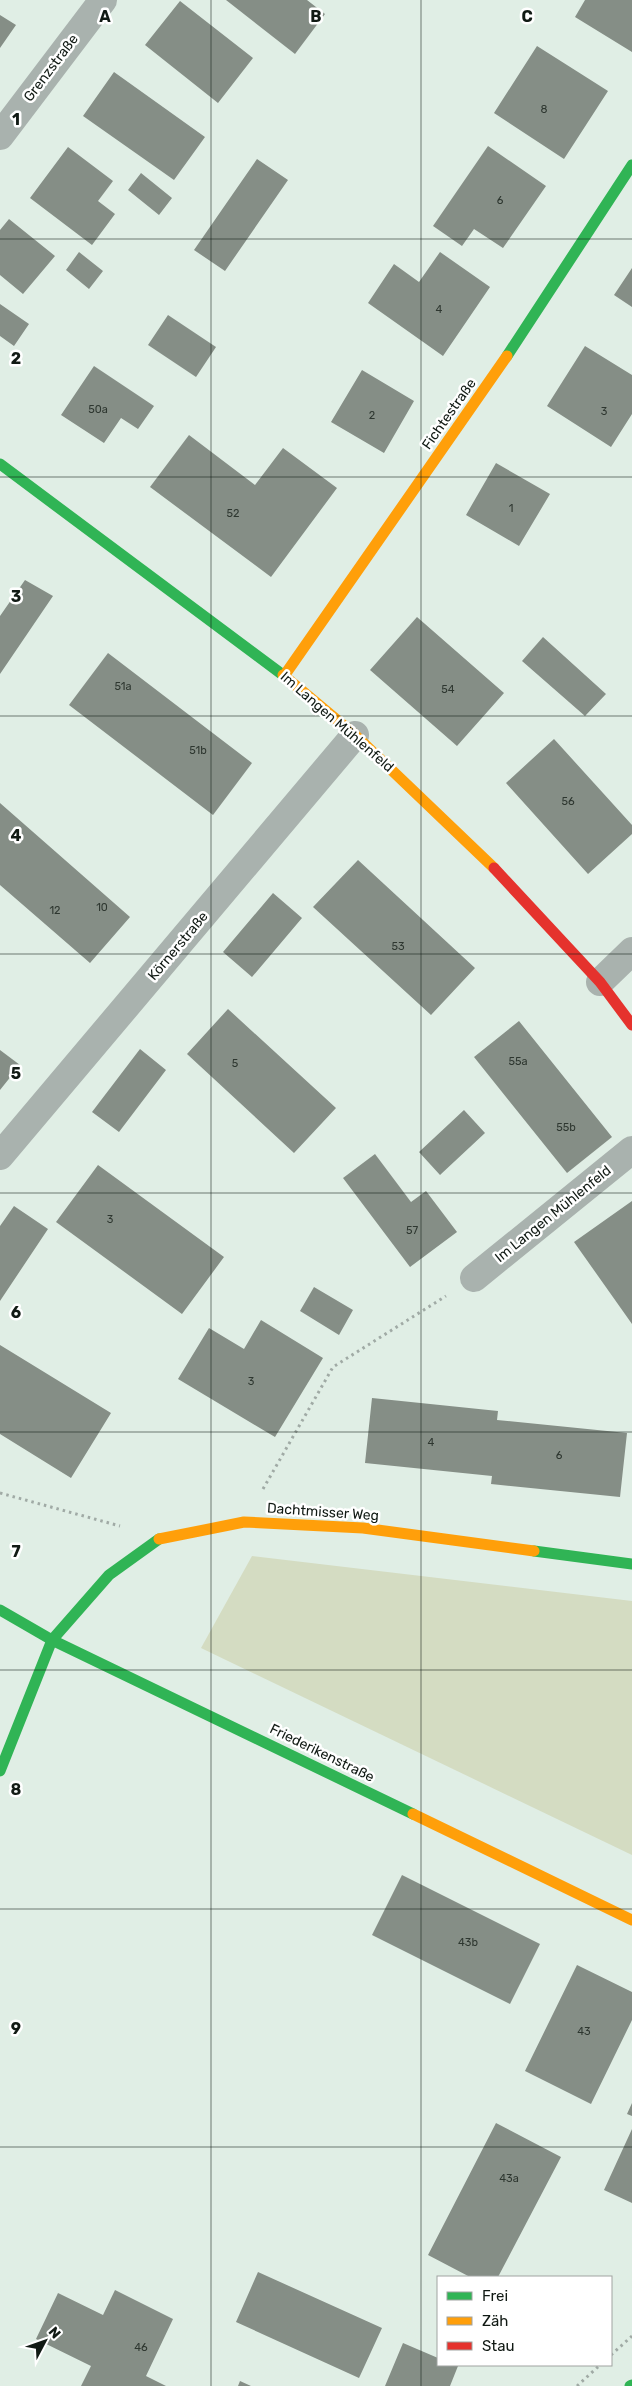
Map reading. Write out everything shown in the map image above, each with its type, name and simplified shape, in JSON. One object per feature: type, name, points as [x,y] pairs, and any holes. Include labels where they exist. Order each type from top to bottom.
[{"type":"street","name":"Grenzstraße","points":[[0,136],[102,0]]},
{"type":"street","name":"Fichtestraße","points":[[284,676],[487,386],[632,165]]},
{"type":"street","name":"Im Langen Mühlenfeld","points":[[0,464],[284,676],[355,736],[497,871],[600,982],[632,1025]]},
{"type":"street","name":"Körnerstraße","points":[[0,1156],[355,736]]},
{"type":"street","points":[[600,982],[632,951]]},
{"type":"street","name":"Im Langen Mühlenfeld","points":[[474,1278],[632,1150]]},
{"type":"street","name":"Dachtmisser Weg","points":[[0,1771],[52,1640],[109,1575],[161,1538],[244,1522],[364,1528],[632,1564]]},
{"type":"street","name":"Friederikenstraße","points":[[0,1610],[52,1640],[632,1920]]},
{"type":"path","points":[[244,1522],[333,1367],[474,1278]]},
{"type":"path","points":[[0,1493],[161,1538]]},
{"type":"path","points":[[612,2354],[632,2336]]},
{"type":"path","points":[[576,2386],[599,2366]]},
{"type":"green space","points":[[252,1556],[632,1601],[632,1855],[201,1648]]},
{"type":"building","points":[[226,0],[307,0],[325,14],[295,54]]},
{"type":"building","points":[[585,0],[632,0],[632,52],[575,17]]},
{"type":"building","points":[[180,1],[253,58],[218,103],[145,45]]},
{"type":"building","points":[[0,15],[16,25],[0,48]]},
{"type":"building","points":[[537,46],[608,91],[564,159],[494,113]]},
{"type":"building","points":[[114,72],[205,137],[174,180],[83,116]]},
{"type":"building","points":[[488,146],[546,186],[503,248],[474,229],[462,246],[433,226]]},
{"type":"building","points":[[68,147],[113,181],[98,201],[115,214],[92,245],[30,198]]},
{"type":"building","points":[[257,159],[288,180],[225,271],[194,250]]},
{"type":"building","points":[[141,173],[172,198],[159,215],[128,190]]},
{"type":"building","points":[[9,219],[55,256],[23,294],[0,275],[0,230]]},
{"type":"building","points":[[79,252],[103,271],[89,289],[66,270]]},
{"type":"building","points":[[440,252],[490,287],[443,356],[368,303],[394,264],[419,282]]},
{"type":"building","points":[[632,268],[632,307],[614,295]]},
{"type":"building","points":[[0,304],[29,324],[14,346],[0,336]]},
{"type":"building","points":[[168,315],[216,347],[196,377],[148,345]]},
{"type":"building","points":[[585,346],[632,375],[632,414],[611,447],[547,406]]},
{"type":"building","points":[[94,366],[154,406],[138,429],[121,418],[104,443],[61,415]]},
{"type":"building","points":[[362,370],[414,401],[384,453],[331,422]]},
{"type":"building","points":[[189,435],[255,485],[283,448],[337,488],[271,577],[150,487]]},
{"type":"building","points":[[496,463],[550,494],[519,546],[466,515]]},
{"type":"building","points":[[25,580],[53,596],[0,674],[0,616]]},
{"type":"building","points":[[417,617],[504,693],[457,746],[370,670]]},
{"type":"building","points":[[543,637],[606,694],[585,716],[522,661]]},
{"type":"building","points":[[108,653],[252,763],[213,815],[69,705]]},
{"type":"building","points":[[554,739],[632,825],[632,834],[588,874],[506,783]]},
{"type":"building","points":[[0,803],[130,917],[90,963],[0,885]]},
{"type":"building","points":[[358,860],[475,968],[431,1015],[313,907]]},
{"type":"building","points":[[273,893],[302,918],[252,977],[223,952]]},
{"type":"building","points":[[228,1009],[336,1108],[294,1153],[187,1054]]},
{"type":"building","points":[[519,1021],[612,1137],[567,1173],[474,1057]]},
{"type":"building","points":[[140,1049],[166,1070],[119,1132],[92,1112]]},
{"type":"building","points":[[0,1050],[20,1065],[0,1090]]},
{"type":"building","points":[[464,1110],[485,1133],[440,1175],[419,1152]]},
{"type":"building","points":[[375,1154],[411,1202],[426,1191],[457,1232],[410,1267],[343,1178]]},
{"type":"building","points":[[98,1165],[224,1257],[182,1314],[56,1222]]},
{"type":"building","points":[[632,1201],[632,1324],[574,1242]]},
{"type":"building","points":[[14,1206],[48,1229],[0,1301],[0,1226]]},
{"type":"building","points":[[314,1287],[353,1310],[339,1335],[300,1311]]},
{"type":"building","points":[[261,1320],[323,1358],[275,1437],[178,1379],[209,1328],[244,1349]]},
{"type":"building","points":[[0,1345],[111,1413],[71,1478],[0,1434]]},
{"type":"building","points":[[372,1398],[498,1411],[497,1420],[627,1433],[620,1497],[491,1484],[492,1476],[365,1463]]},
{"type":"building","points":[[402,1875],[540,1944],[510,2004],[372,1935]]},
{"type":"building","points":[[577,1965],[632,1992],[632,2020],[591,2104],[525,2071]]},
{"type":"building","points":[[632,2103],[632,2116],[627,2114]]},
{"type":"building","points":[[496,2123],[561,2157],[499,2276],[468,2276],[428,2255]]},
{"type":"building","points":[[632,2129],[632,2203],[604,2190]]},
{"type":"building","points":[[258,2272],[382,2328],[359,2378],[236,2322]]},
{"type":"building","points":[[115,2290],[173,2319],[146,2376],[166,2386],[81,2386],[91,2366],[36,2339],[58,2293],[103,2315]]},
{"type":"building","points":[[403,2343],[437,2358],[437,2366],[458,2366],[450,2386],[385,2386]]},
{"type":"building","points":[[240,2381],[251,2386],[238,2386]]},
{"type":"traffic: fast","points":[[507,356],[632,165]]},
{"type":"traffic: fast","points":[[0,464],[283,675]]},
{"type":"traffic: fast","points":[[0,1771],[52,1640],[109,1575],[159,1539]]},
{"type":"traffic: fast","points":[[534,1551],[632,1564]]},
{"type":"traffic: fast","points":[[0,1610],[52,1640],[413,1814]]},
{"type":"traffic: slow","points":[[284,676],[507,356]]},
{"type":"traffic: slow","points":[[283,675],[355,735],[494,868]]},
{"type":"traffic: slow","points":[[159,1539],[244,1522],[363,1528],[534,1551]]},
{"type":"traffic: slow","points":[[413,1814],[632,1920]]},
{"type":"traffic: jam","points":[[494,868],[600,982],[632,1025]]}]
